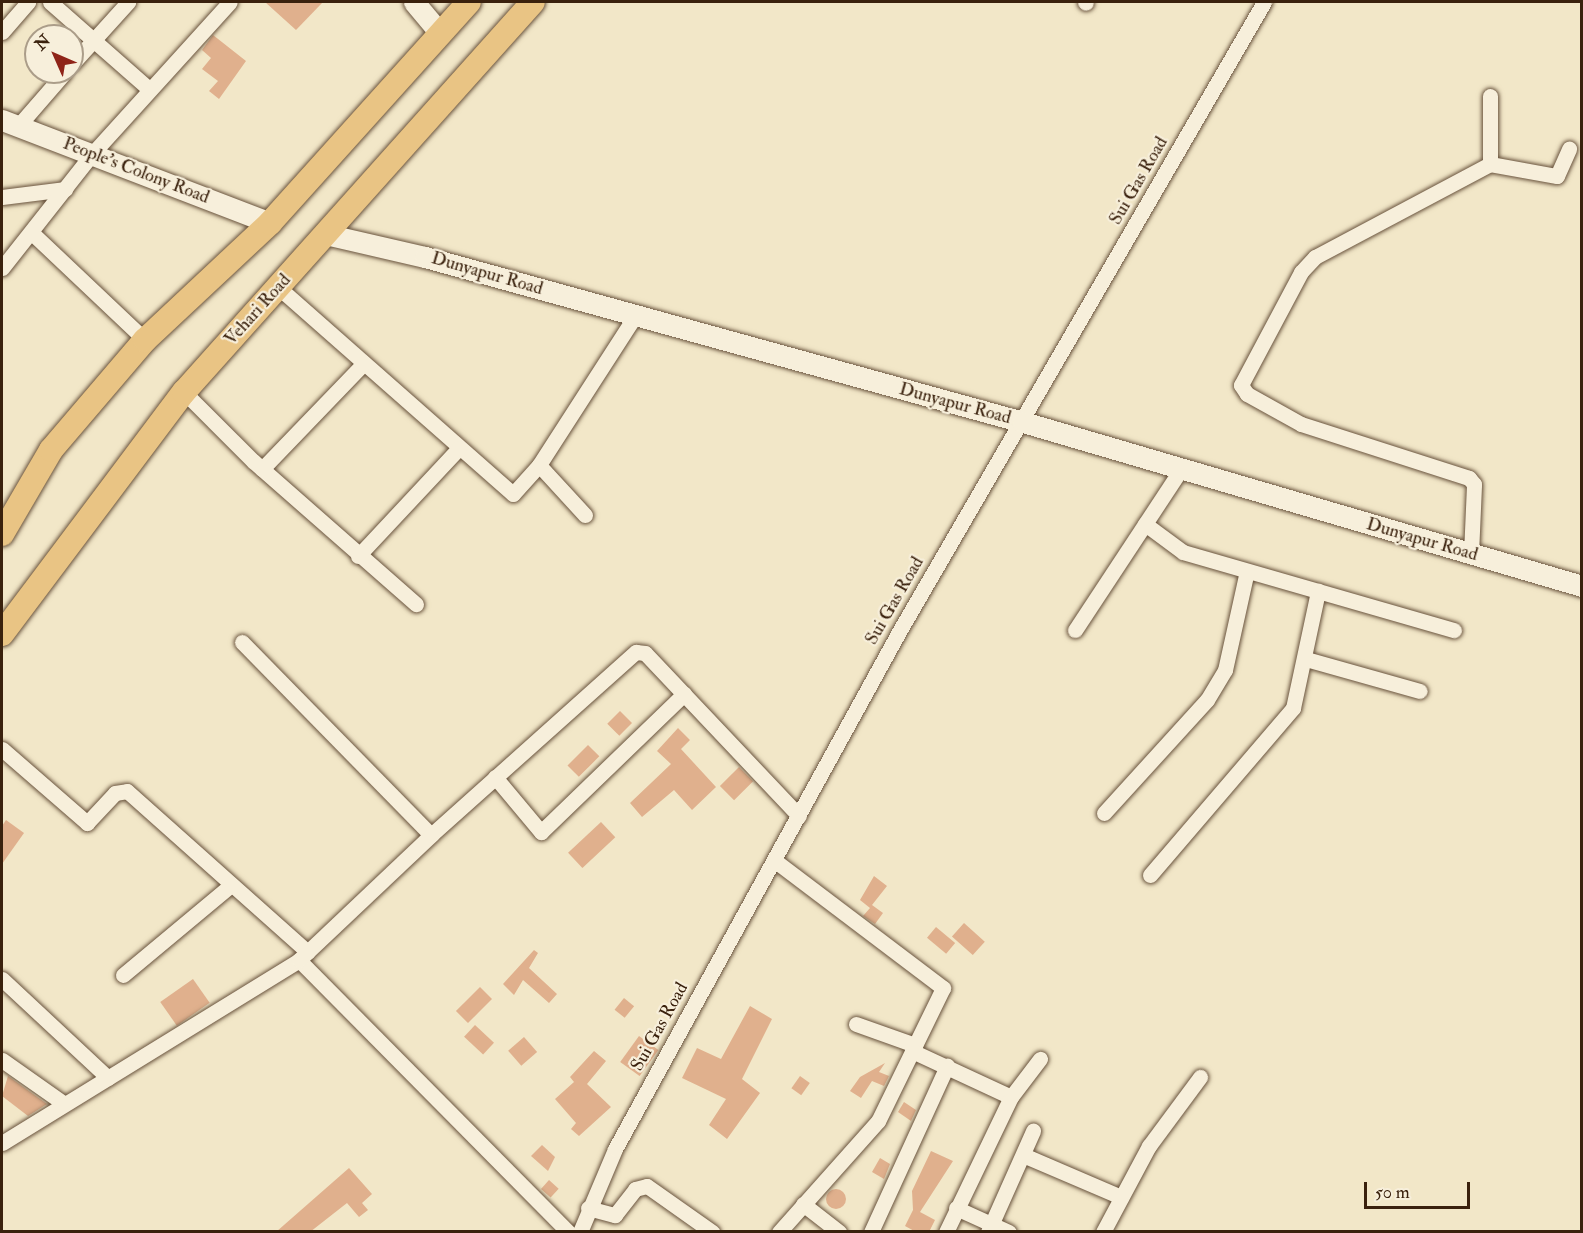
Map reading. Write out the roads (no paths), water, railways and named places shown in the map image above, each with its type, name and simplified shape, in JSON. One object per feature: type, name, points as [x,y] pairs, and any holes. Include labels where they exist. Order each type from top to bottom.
[{"type":"main road","points":[[2,534],[51,450],[145,340],[270,223],[469,2]]},
{"type":"main road","name":"Vehari Road","points":[[2,633],[184,392],[533,2]]},
{"type":"street","points":[[2,32],[28,2]]},
{"type":"street","points":[[50,2],[149,89]]},
{"type":"street","points":[[84,50],[128,2]]},
{"type":"street","points":[[2,268],[32,233],[92,154],[230,2]]},
{"type":"street","points":[[414,2],[440,33]]},
{"type":"street","name":"Sui Gas Road","points":[[580,1232],[588,1208],[615,1149],[900,630],[1023,422],[1264,2]]},
{"type":"street","points":[[7,123],[51,84]]},
{"type":"street","points":[[1490,96],[1490,164]]},
{"type":"street","name":"People's Colony Road","points":[[7,123],[270,223]]},
{"type":"street","points":[[1471,554],[1474,489],[1469,478],[1300,424],[1247,394],[1241,385],[1301,272],[1315,257],[1490,164],[1553,177],[1561,172],[1569,149]]},
{"type":"street","points":[[2,197],[65,189]]},
{"type":"street","points":[[32,233],[145,340]]},
{"type":"street","name":"Dunyapur Road","points":[[326,234],[425,257],[1023,422],[1581,586]]},
{"type":"street","points":[[278,287],[513,494],[538,465],[635,316]]},
{"type":"street","points":[[262,469],[364,363]]},
{"type":"street","points":[[184,392],[262,469],[358,556],[416,604]]},
{"type":"street","points":[[358,556],[459,448]]},
{"type":"street","points":[[538,465],[585,515]]},
{"type":"street","points":[[1075,630],[1181,469]]},
{"type":"street","points":[[1145,524],[1183,552],[1454,630]]},
{"type":"street","points":[[1104,813],[1207,700],[1219,680],[1247,571]]},
{"type":"street","points":[[1150,875],[1293,708],[1306,659],[1318,591]]},
{"type":"street","points":[[242,642],[431,835]]},
{"type":"street","points":[[2,1143],[303,956],[431,835],[636,652],[645,653],[799,816]]},
{"type":"street","points":[[1306,659],[1420,691]]},
{"type":"street","points":[[495,777],[541,832],[684,694]]},
{"type":"street","points":[[2,748],[87,823],[115,793],[127,791],[231,885],[303,956],[568,1232]]},
{"type":"street","points":[[774,860],[943,988],[878,1121],[779,1232]]},
{"type":"street","points":[[123,975],[231,885]]},
{"type":"street","points":[[2,979],[108,1078]]},
{"type":"street","points":[[856,1024],[914,1048],[1011,1097]]},
{"type":"street","points":[[946,1232],[1011,1097],[1040,1059]]},
{"type":"street","points":[[2,1060],[63,1103]]},
{"type":"street","points":[[871,1232],[947,1066]]},
{"type":"street","points":[[1103,1232],[1149,1146],[1200,1077]]},
{"type":"street","points":[[990,1228],[1033,1131]]},
{"type":"street","points":[[1023,1155],[1121,1197]]},
{"type":"street","points":[[588,1208],[615,1215],[635,1189],[647,1186],[712,1232]]},
{"type":"street","points":[[803,1204],[839,1232]]},
{"type":"street","points":[[956,1208],[990,1228],[1010,1232]]}]
